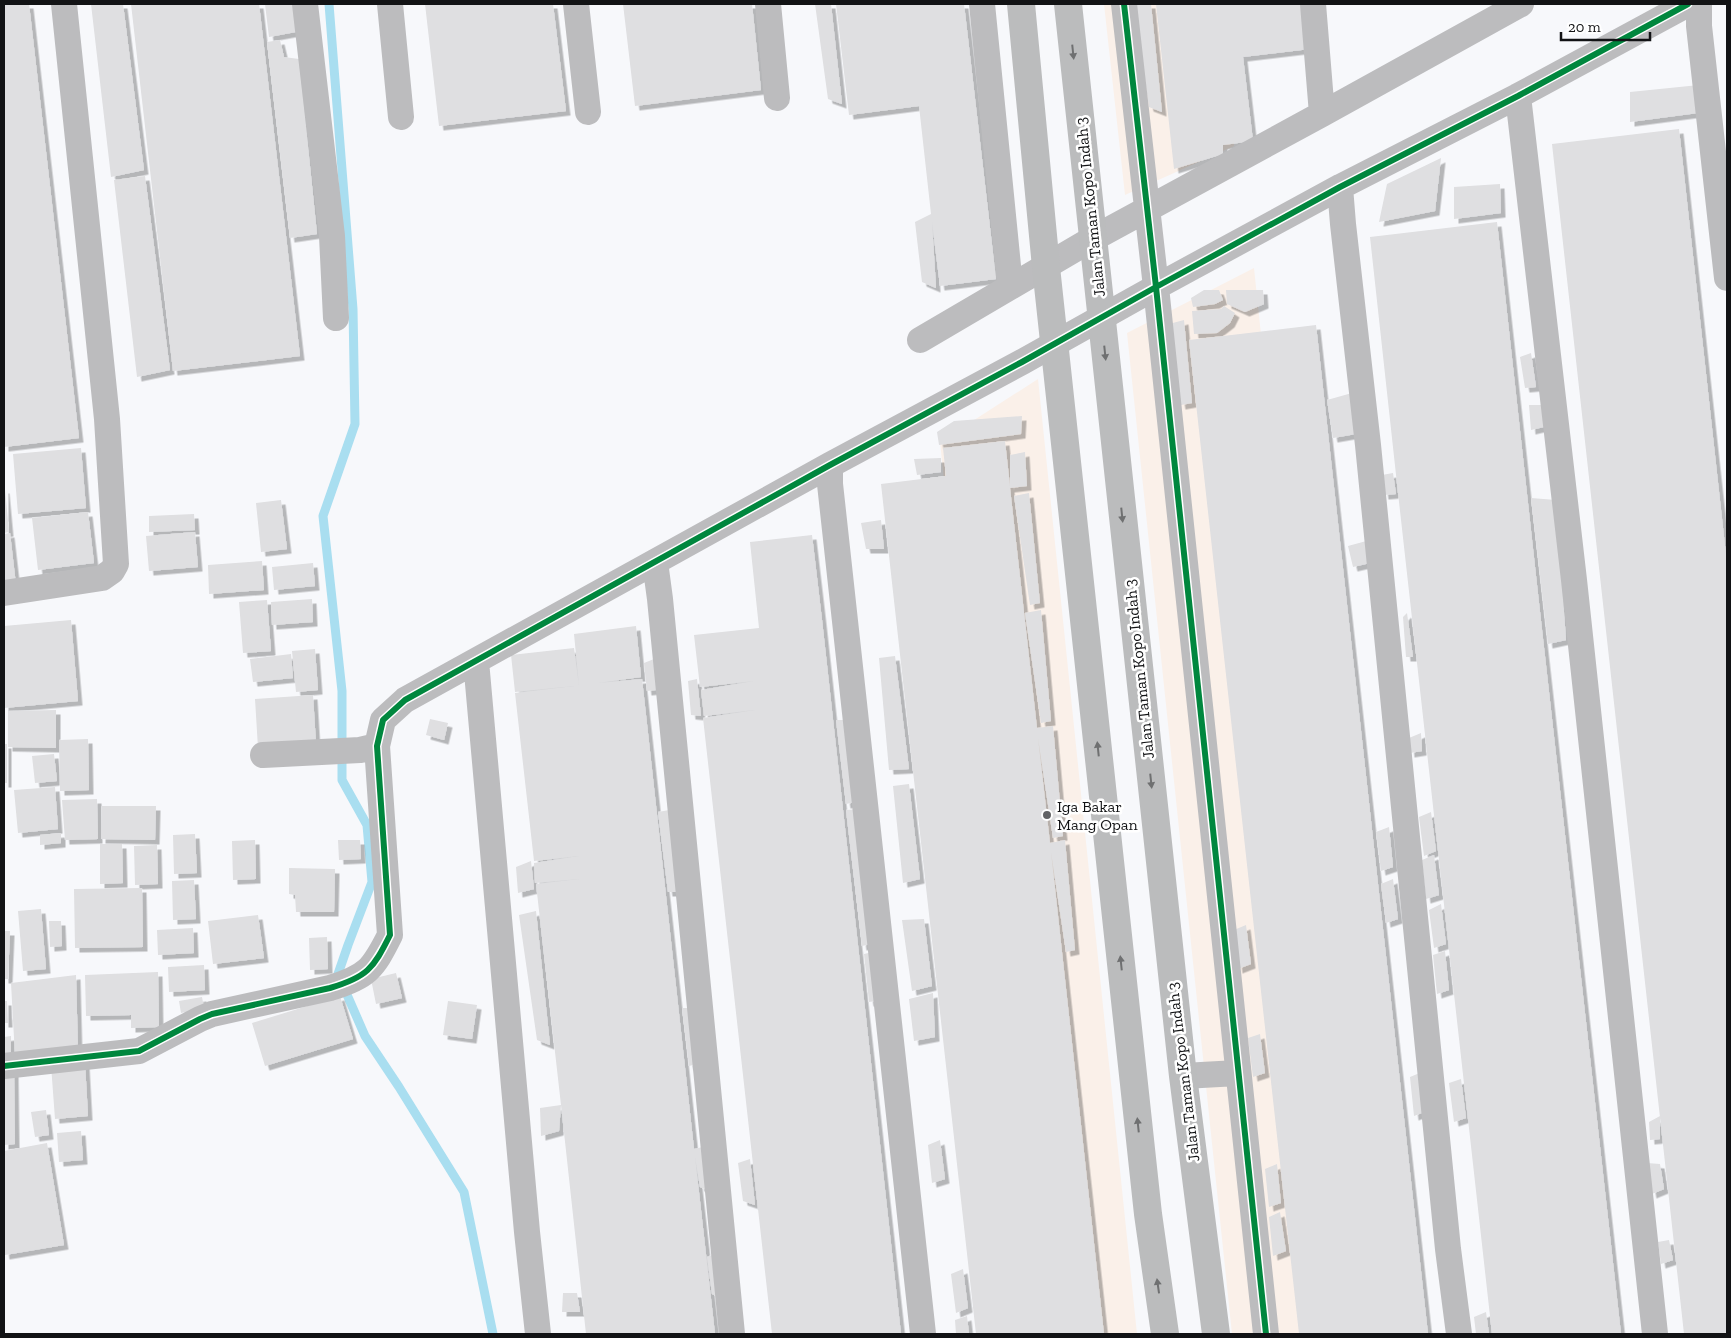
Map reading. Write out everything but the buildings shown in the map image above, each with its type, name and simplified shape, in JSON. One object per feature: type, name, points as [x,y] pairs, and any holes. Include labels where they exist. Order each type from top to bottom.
[{"type":"main road","points":[[1020,4],[1054,344],[1148,1214],[1165,1334]]},
{"type":"main road","name":"Jalan Taman Kopo Indah 3","points":[[1068,4],[1183,1076],[1216,1334]]},
{"type":"street","points":[[4,592],[102,578],[112,571],[116,564],[107,419],[64,4]]},
{"type":"street","points":[[305,4],[332,236],[336,318]]},
{"type":"street","points":[[390,4],[401,117]]},
{"type":"street","points":[[576,4],[588,112]]},
{"type":"street","points":[[768,4],[777,98]]},
{"type":"street","points":[[982,4],[1010,286]]},
{"type":"street","points":[[1124,4],[1148,208],[1266,1334]]},
{"type":"street","points":[[1313,4],[1322,114]]},
{"type":"street","points":[[4,1066],[139,1051],[212,1014],[339,985],[367,972],[379,957],[390,935],[369,748],[383,720],[405,700],[830,465],[1340,187],[1518,96],[1688,4]]},
{"type":"street","points":[[1699,4],[1699,26],[1727,278]]},
{"type":"street","points":[[920,340],[1094,238],[1322,114],[1509,7]]},
{"type":"street","points":[[1518,96],[1574,580],[1655,1334]]},
{"type":"street","points":[[1340,187],[1458,1334]]},
{"type":"street","points":[[830,465],[923,1334]]},
{"type":"street","points":[[655,562],[732,1334]]},
{"type":"street","points":[[476,661],[527,1232],[538,1334]]},
{"type":"street","points":[[263,755],[369,748]]},
{"type":"street","points":[[1183,1076],[1238,1073]]},
{"type":"shaded area","points":[[1104,4],[1220,4],[1234,146],[1125,195]]},
{"type":"shaded area","points":[[1254,268],[1366,1334],[1232,1334],[1127,333]]},
{"type":"shaded area","points":[[1038,379],[1137,1334],[1033,1334],[940,442]]},
{"type":"waterway","points":[[329,4],[353,309],[355,424],[323,516],[342,691],[342,780],[367,825],[372,882],[338,974],[365,1036],[464,1192],[493,1334]]},
{"type":"cycle path","points":[[1124,4],[1156,287],[1266,1334]]},
{"type":"cycle path","points":[[4,1066],[139,1051],[212,1014],[330,988],[353,980],[361,975],[368,970],[379,956],[390,935],[377,746],[383,720],[405,700],[830,465],[1340,187],[1518,96],[1688,4]]},
{"type":"place","name":"Iga Bakar Mang Opan","points":[[1047,815]]}]
